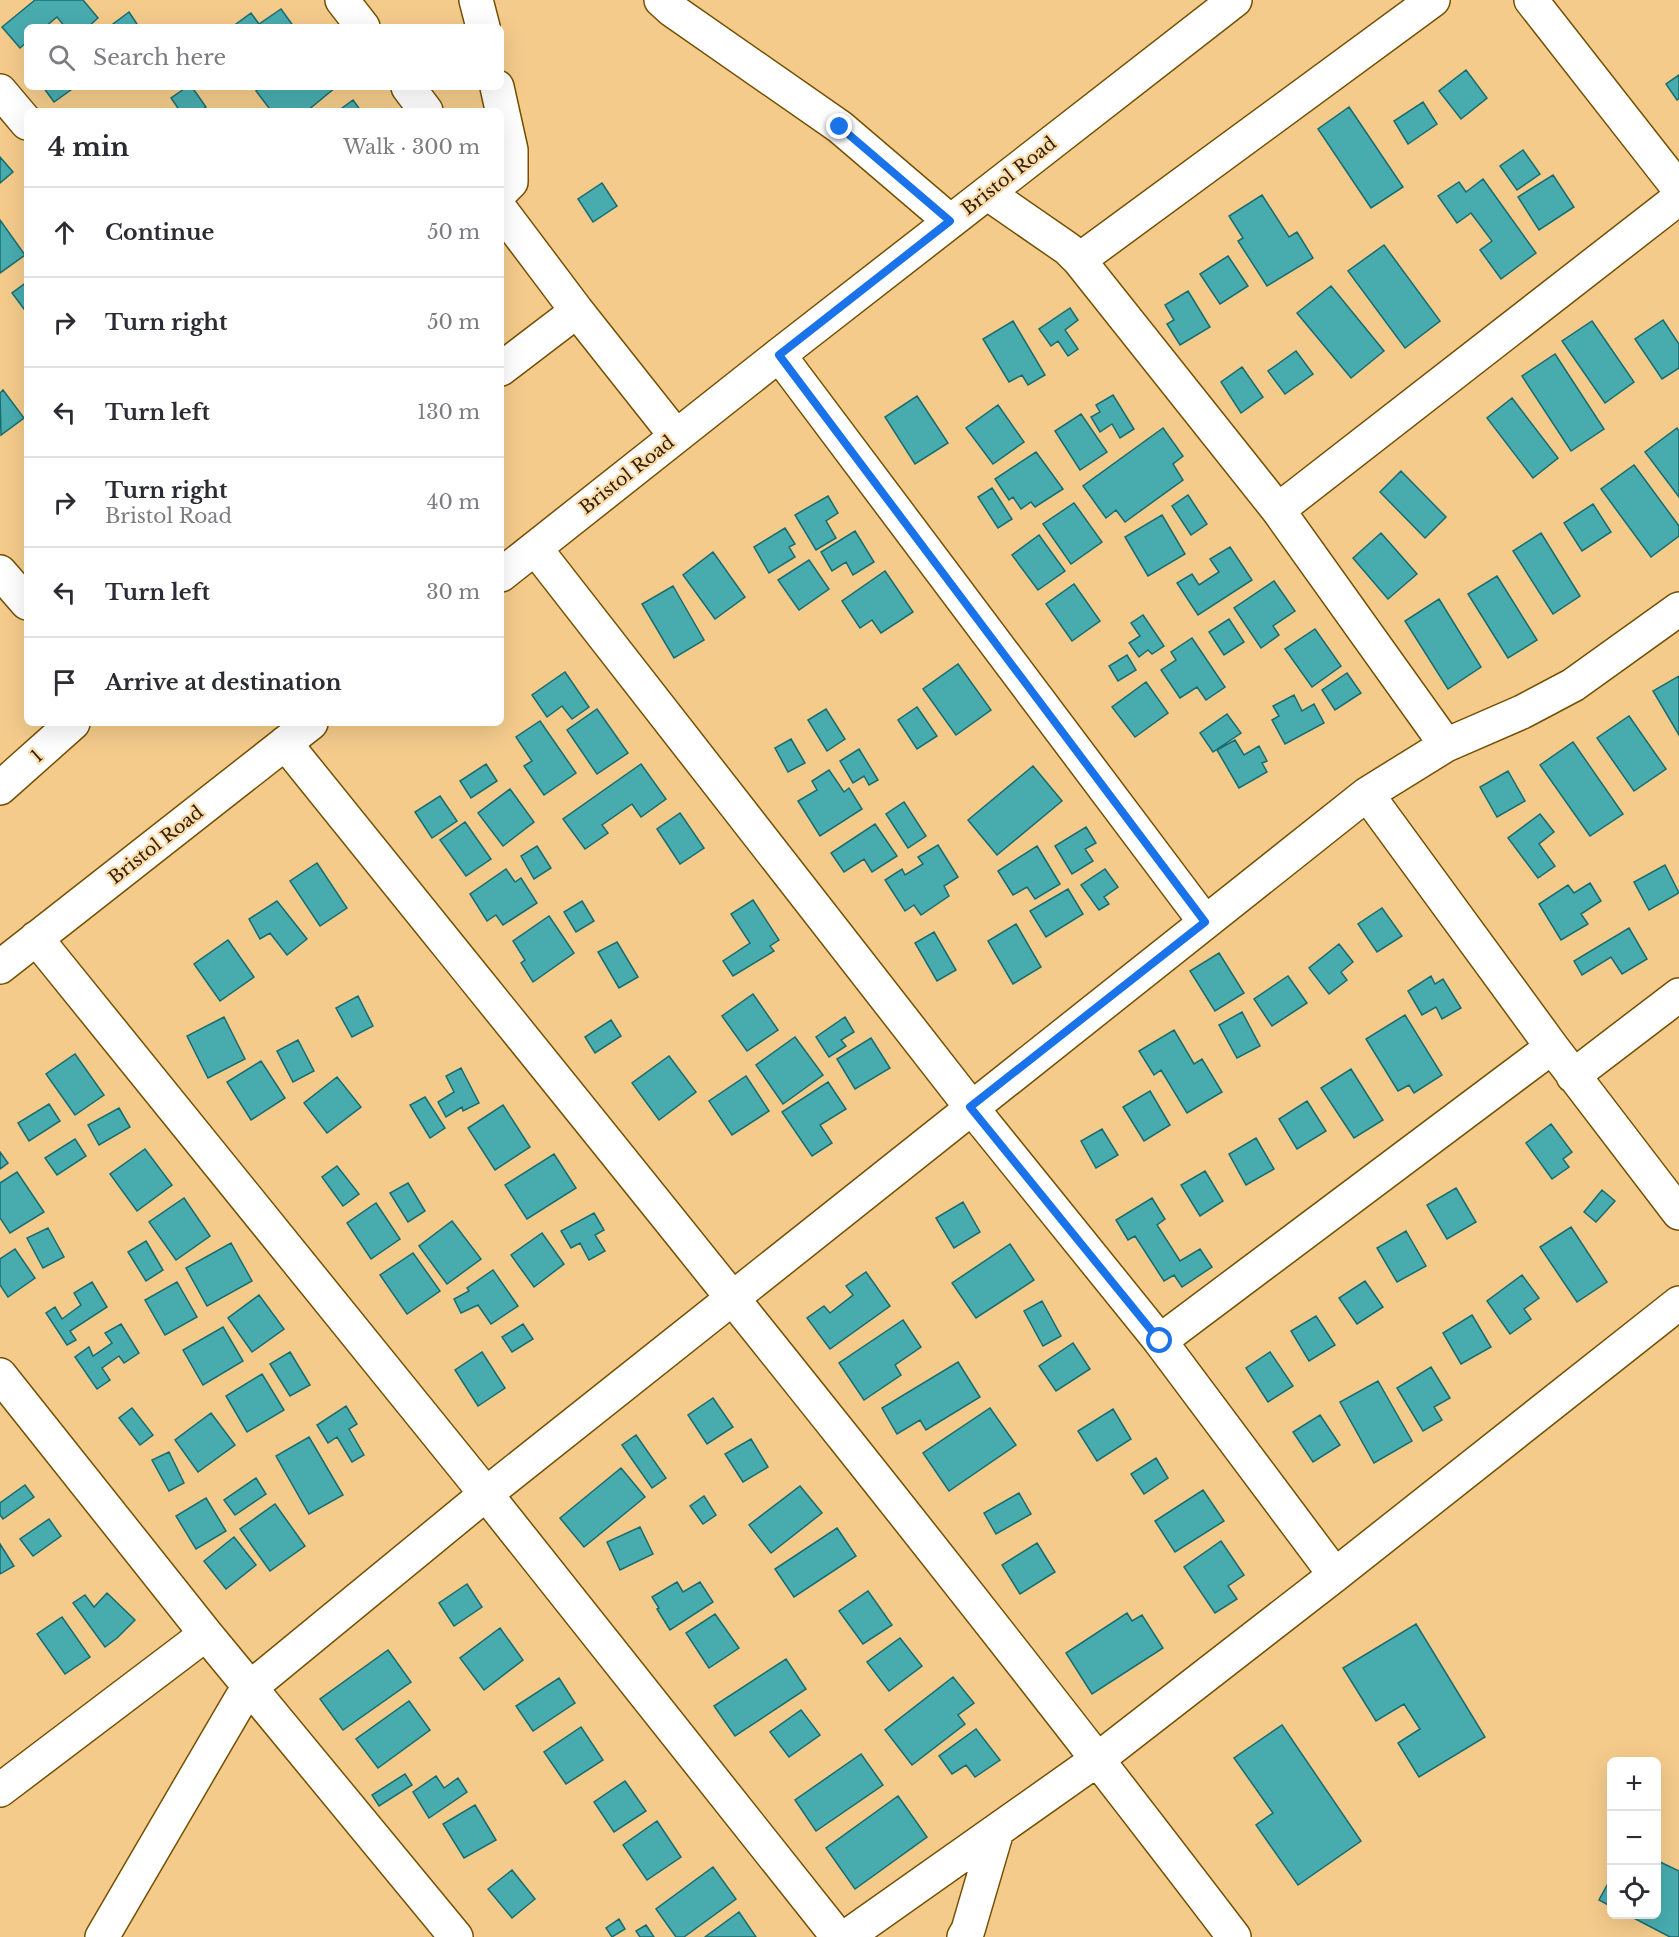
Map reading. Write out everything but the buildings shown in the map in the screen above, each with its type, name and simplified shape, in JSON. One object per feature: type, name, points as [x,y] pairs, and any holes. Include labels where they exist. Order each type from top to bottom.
[{"type":"street","points":[[342,0],[361,24]]},
{"type":"street","points":[[476,0],[482,24]]},
{"type":"street","points":[[661,0],[840,127],[950,221]]},
{"type":"street","name":"Bristol Road","points":[[504,572],[1235,0]]},
{"type":"street","points":[[1079,260],[1433,0]]},
{"type":"street","points":[[1531,0],[1679,189]]},
{"type":"street","points":[[410,90],[424,108]]},
{"type":"street","points":[[497,90],[501,108]]},
{"type":"street","points":[[0,91],[24,119]]},
{"type":"street","points":[[504,121],[511,150],[511,182],[504,189]]},
{"type":"street","points":[[987,193],[1068,249],[1079,260],[1278,510],[1446,746]]},
{"type":"street","points":[[1278,510],[1679,198]]},
{"type":"street","points":[[504,214],[676,436]]},
{"type":"street","points":[[504,367],[577,311]]},
{"type":"street","points":[[779,355],[1205,922]]},
{"type":"street","points":[[535,548],[970,1107],[1160,1341],[1335,1575]]},
{"type":"street","points":[[0,572],[24,600]]},
{"type":"street","points":[[102,1937],[241,1699],[251,1687],[486,1494],[970,1107],[1367,794],[1446,746],[1522,712],[1573,685],[1679,609]]},
{"type":"street","name":"1","points":[[0,788],[70,726]]},
{"type":"street","name":"Bristol Road","points":[[0,967],[307,726]]},
{"type":"street","points":[[285,743],[732,1298],[1098,1759],[1234,1937]]},
{"type":"street","points":[[1367,794],[1573,1076],[1679,1213]]},
{"type":"street","points":[[36,938],[486,1494],[838,1937]]},
{"type":"street","points":[[1573,1076],[1679,995]]},
{"type":"street","points":[[1160,1341],[1552,1047]]},
{"type":"street","points":[[846,1937],[1098,1759],[1335,1575],[1679,1302]]},
{"type":"street","points":[[0,1375],[11,1412],[251,1687],[456,1937]]},
{"type":"street","points":[[0,1790],[206,1634]]},
{"type":"street","points":[[964,1937],[997,1830]]},
{"type":"route","points":[[840,127],[950,221],[779,355],[1205,922],[970,1107],[1160,1341]]}]
